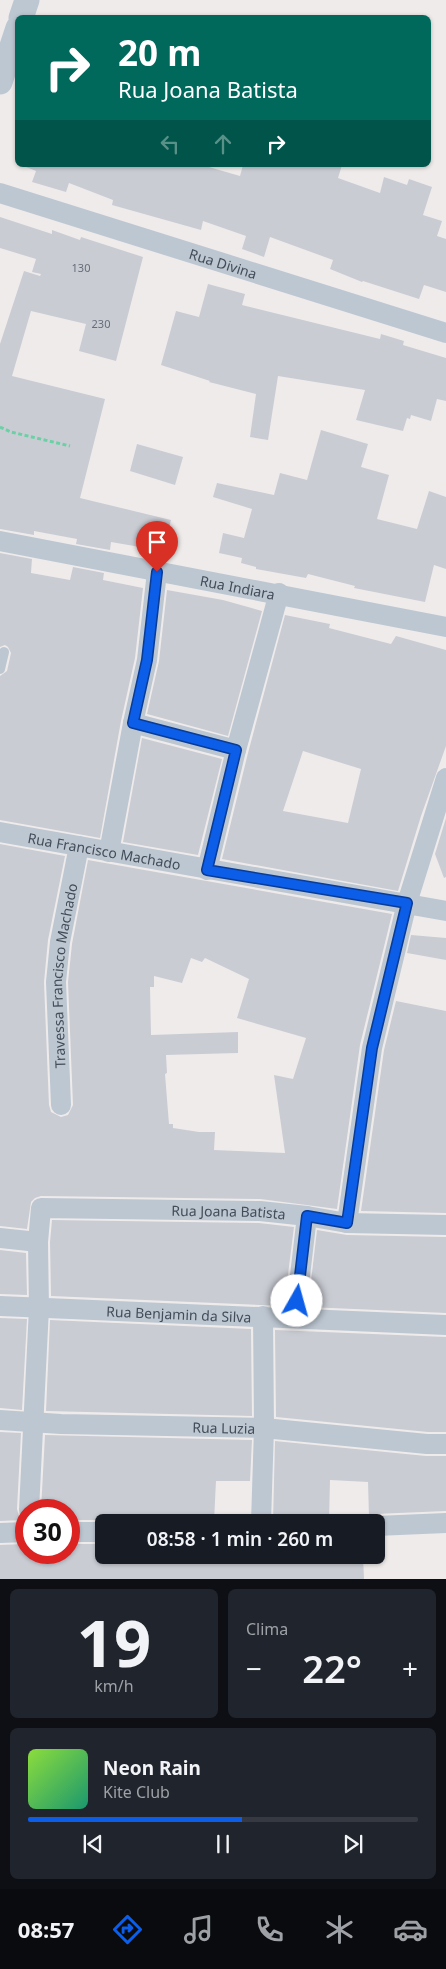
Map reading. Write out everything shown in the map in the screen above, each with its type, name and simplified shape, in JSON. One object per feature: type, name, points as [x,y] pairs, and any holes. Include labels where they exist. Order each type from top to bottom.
[{"type":"street","points":[[22,15],[27,0]]},
{"type":"street","points":[[0,82],[15,37]]},
{"type":"street","name":"Rua Divina","points":[[0,193],[446,333]]},
{"type":"street","name":"Rua Indiara","points":[[0,541],[446,627]]},
{"type":"street","points":[[109,852],[133,723],[147,660],[157,572]]},
{"type":"street","points":[[207,870],[236,750],[279,594]]},
{"type":"street","points":[[133,723],[236,750]]},
{"type":"street","points":[[347,1223],[372,1048],[407,903],[446,778]]},
{"type":"street","name":"Rua Francisco Machado","points":[[0,832],[446,911]]},
{"type":"street","name":"Travessa Francisco Machado","points":[[60,1105],[56,982],[60,942],[79,846]]},
{"type":"street","name":"Rua Joana Batista","points":[[38,1242],[41,1208],[260,1211],[347,1223],[446,1225]]},
{"type":"street","points":[[295,1318],[307,1216]]},
{"type":"street","points":[[0,1238],[38,1242],[39,1308],[30,1499]]},
{"type":"street","name":"Rua Benjamin da Silva","points":[[0,1306],[446,1325]]},
{"type":"street","points":[[261,1514],[264,1428],[263,1316]]},
{"type":"street","name":"Rua Luzia","points":[[0,1420],[264,1428],[428,1444],[446,1444]]},
{"type":"street","points":[[385,1526],[446,1523]]},
{"type":"street","points":[[0,1532],[15,1532]]},
{"type":"street","points":[[80,1532],[95,1532]]},
{"type":"lane","points":[[0,669],[4,652]]},
{"type":"path","points":[[0,427],[11,432],[70,446]]},
{"type":"building","points":[[26,167],[209,167],[240,176],[242,167],[341,167],[338,178],[380,193],[384,177],[407,185],[409,179],[432,187],[423,215],[442,221],[437,236],[446,239],[446,292],[424,285],[419,299],[362,282],[330,269],[333,260],[270,237],[264,257],[242,249],[246,236],[203,221],[201,230],[112,205],[113,200],[69,183],[66,192],[32,182],[36,171]]},
{"type":"building","points":[[0,217],[52,234],[52,230],[80,240],[81,237],[143,257],[116,361],[79,351],[86,324],[31,311],[12,376],[105,399],[80,498],[171,520],[163,551],[111,542],[110,550],[76,544],[77,539],[34,531],[34,535],[0,529],[0,344],[24,271],[40,276],[41,274],[32,272],[36,259],[0,248]]},
{"type":"building","points":[[208,284],[245,294],[242,305],[380,339],[381,334],[404,341],[403,345],[446,358],[446,401],[437,399],[431,421],[411,415],[410,419],[407,418],[403,431],[356,420],[365,390],[278,376],[268,440],[250,437],[256,394],[209,382],[161,365],[176,311],[199,317]]},
{"type":"building","points":[[321,430],[368,444],[361,467],[389,475],[377,519],[417,529],[429,491],[446,497],[446,569],[434,565],[425,602],[354,588],[355,586],[308,574],[306,578],[256,569],[256,567],[241,563],[242,558],[219,553],[223,533],[244,538],[252,509],[213,497],[217,483],[274,495],[280,473],[307,480]]},
{"type":"building","points":[[137,444],[183,457],[175,485],[130,471]]},
{"type":"building","points":[[0,553],[32,559],[31,573],[70,580],[73,567],[104,573],[103,580],[143,588],[135,658],[121,721],[100,838],[0,820],[0,676],[7,671],[11,653],[5,645],[0,647]]},
{"type":"building","points":[[167,590],[223,600],[262,611],[228,736],[147,714],[159,661]]},
{"type":"building","points":[[285,615],[330,624],[329,628],[391,644],[396,636],[446,650],[446,746],[421,816],[398,891],[222,859]],"holes":[[[303,751],[361,769],[348,823],[283,811]]]},
{"type":"building","points":[[142,738],[222,759],[198,855],[123,842]]},
{"type":"building","points":[[446,818],[446,877],[444,878],[435,854]]},
{"type":"building","points":[[0,844],[65,856],[48,940],[44,982],[49,1105],[51,1112],[61,1117],[68,1115],[73,1105],[68,982],[72,944],[88,860],[392,914],[360,1045],[337,1209],[260,1199],[41,1196],[31,1202],[27,1229],[0,1226]],"holes":[[[191,958],[202,962],[205,958],[249,979],[237,1018],[306,1038],[293,1079],[274,1075],[285,1153],[214,1150],[215,1132],[199,1132],[173,1128],[173,1124],[169,1124],[165,1074],[167,1073],[166,1055],[238,1053],[238,1032],[151,1035],[150,987],[154,987],[154,976],[182,983]]]},
{"type":"building","points":[[411,935],[446,938],[446,960],[407,953]]},
{"type":"building","points":[[396,1001],[446,1011],[446,1213],[361,1211],[384,1050]]},
{"type":"building","points":[[52,1220],[259,1223],[294,1227],[284,1306],[51,1296],[50,1242]]},
{"type":"building","points":[[317,1230],[347,1235],[446,1237],[446,1313],[308,1307]]},
{"type":"building","points":[[0,1250],[26,1253],[27,1295],[0,1294]]},
{"type":"building","points":[[0,1318],[27,1319],[22,1410],[0,1408]]},
{"type":"building","points":[[50,1320],[251,1329],[252,1416],[46,1411]]},
{"type":"building","points":[[275,1330],[446,1337],[446,1432],[428,1432],[276,1417]]},
{"type":"building","points":[[0,1432],[21,1433],[15,1520],[0,1521]]},
{"type":"building","points":[[45,1435],[252,1440],[250,1481],[216,1481],[214,1514],[95,1514],[95,1520],[80,1520],[80,1499],[42,1499]]},
{"type":"building","points":[[275,1441],[426,1456],[446,1456],[446,1511],[369,1514],[368,1482],[330,1480],[329,1514],[273,1514]]},
{"type":"building","points":[[15,1544],[15,1564],[80,1564],[80,1544],[95,1544],[95,1564],[363,1564],[364,1579],[0,1579],[0,1545]]},
{"type":"route","points":[[157,572],[147,660],[133,723],[236,750],[207,870],[407,903],[372,1048],[347,1223],[307,1216],[297,1301]]}]
